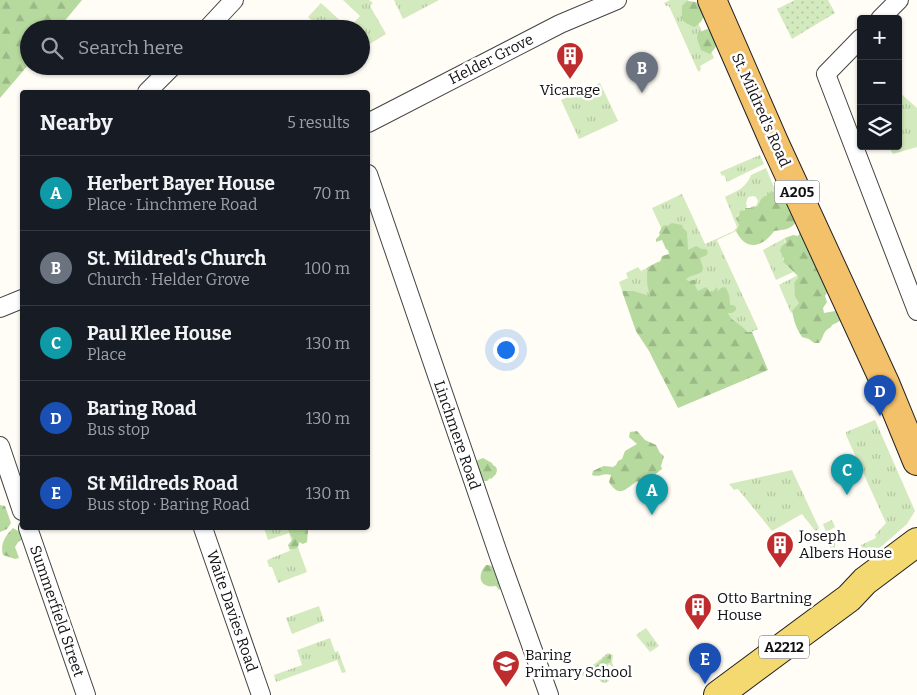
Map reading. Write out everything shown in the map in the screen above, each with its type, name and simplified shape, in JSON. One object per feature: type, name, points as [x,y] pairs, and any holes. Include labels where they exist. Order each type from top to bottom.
[{"type":"highway","name":"St. Mildred's Road","points":[[712,0],[774,142],[885,384],[917,461]]},
{"type":"highway","name":"St. Mildred's Road","points":[[885,384],[917,424]]},
{"type":"main road","name":"A2212","points":[[718,695],[857,590],[875,587],[893,575],[911,553],[917,531]]},
{"type":"street","points":[[215,20],[234,0]]},
{"type":"street","name":"Helder Grove","points":[[370,122],[560,24],[617,0]]},
{"type":"street","points":[[884,15],[899,0]]},
{"type":"street","points":[[857,42],[826,74],[917,311]]},
{"type":"street","points":[[149,90],[164,75]]},
{"type":"street","name":"Linchmere Road","points":[[370,180],[499,556],[549,695]]},
{"type":"street","points":[[0,308],[20,300]]},
{"type":"street","points":[[0,446],[20,505]]},
{"type":"street","name":"Summerfield Street","points":[[29,530],[86,695]]},
{"type":"street","name":"Waite Davies Road","points":[[204,530],[261,695]]},
{"type":"green space","points":[[0,0],[82,0],[65,20],[20,20],[20,75],[0,98]]},
{"type":"green space","points":[[343,0],[369,0],[373,3],[370,6],[386,34],[370,44],[370,20],[356,20],[360,16]]},
{"type":"green space","points":[[394,0],[439,0],[403,19]]},
{"type":"green space","points":[[670,0],[688,0],[714,58],[700,66],[699,72],[669,6],[666,6],[664,3]]},
{"type":"green space","points":[[795,0],[828,0],[835,13],[792,39],[777,9]]},
{"type":"green space","points":[[687,1],[696,2],[703,12],[703,18],[694,27],[686,23],[682,18],[682,6]]},
{"type":"green space","points":[[321,3],[339,20],[312,20],[308,17]]},
{"type":"green space","points":[[707,29],[712,31],[718,44],[710,54],[701,50],[697,38],[698,33]]},
{"type":"green space","points":[[600,83],[618,121],[579,139],[561,100]]},
{"type":"green space","points":[[902,95],[917,108],[917,147],[893,154],[890,150],[902,150]]},
{"type":"green space","points":[[760,155],[764,164],[727,182],[724,175],[722,176],[720,172]]},
{"type":"green space","points":[[766,168],[775,190],[766,198],[761,199],[757,207],[758,201],[756,197],[748,197],[747,207],[737,216],[739,225],[736,231],[717,240],[758,329],[661,375],[649,350],[636,331],[619,282],[628,278],[626,273],[638,267],[641,271],[673,254],[652,208],[682,194],[705,244],[734,231],[737,227],[725,197],[744,186],[751,175]]},
{"type":"green space","points":[[776,188],[780,188],[798,219],[791,227],[774,231],[760,244],[755,245],[745,242],[736,231],[739,225],[736,218],[740,211],[745,210],[745,208],[757,207],[761,199]]},
{"type":"green space","points":[[672,223],[682,225],[687,232],[688,250],[696,246],[706,249],[708,252],[707,255],[700,258],[703,268],[702,272],[686,279],[688,281],[695,280],[695,286],[698,291],[706,287],[711,293],[717,287],[718,291],[725,287],[729,295],[730,305],[736,307],[736,310],[732,313],[728,313],[729,316],[747,332],[752,332],[768,370],[678,408],[649,351],[636,331],[622,291],[633,291],[650,296],[647,282],[648,267],[660,262],[662,256],[669,254],[662,240],[656,242],[656,239],[660,235],[662,227]]},
{"type":"green space","points":[[800,232],[828,291],[825,296],[827,302],[823,308],[824,313],[841,312],[843,318],[824,333],[819,343],[814,343],[802,337],[794,321],[792,311],[799,303],[795,296],[794,283],[798,276],[783,262],[784,258],[780,251],[786,242],[785,238],[793,235],[798,236]]},
{"type":"green space","points":[[785,238],[783,262],[793,272],[776,280],[763,250]]},
{"type":"green space","points":[[798,275],[795,287],[799,303],[791,313],[779,285]]},
{"type":"green space","points":[[875,420],[915,511],[907,524],[867,559],[861,545],[876,538],[875,535],[886,523],[846,432]]},
{"type":"green space","points":[[637,431],[645,440],[656,445],[664,456],[662,469],[653,476],[655,478],[648,484],[646,481],[641,485],[637,481],[626,489],[619,491],[609,482],[611,475],[592,475],[593,471],[599,468],[616,465],[622,459],[625,451],[637,444],[629,437],[630,432]]},
{"type":"green space","points":[[483,458],[492,463],[497,470],[496,474],[487,481],[482,481],[476,462]]},
{"type":"green space","points":[[792,470],[819,528],[816,532],[802,514],[772,531],[738,489],[734,490],[729,484]]},
{"type":"green space","points":[[0,505],[5,506],[11,523],[7,529],[0,532]]},
{"type":"green space","points":[[832,520],[835,527],[830,530],[839,555],[836,556],[822,536],[826,532],[823,524]]},
{"type":"green space","points":[[13,528],[23,534],[24,538],[15,547],[19,558],[15,559],[3,555],[2,551],[4,540]]},
{"type":"green space","points":[[265,530],[292,530],[307,572],[278,583],[267,560],[294,549],[289,533],[268,540]]},
{"type":"green space","points":[[288,530],[308,530],[307,542],[303,544],[299,542],[295,549],[290,550],[288,545],[293,539]]},
{"type":"green space","points":[[486,565],[496,566],[502,587],[499,590],[496,586],[489,586],[482,582],[481,573]]},
{"type":"green space","points":[[319,606],[324,621],[292,634],[286,618]]},
{"type":"green space","points":[[646,628],[659,646],[650,652],[636,635]]},
{"type":"green space","points":[[330,638],[335,652],[338,651],[346,672],[342,673],[337,660],[276,682],[274,675],[302,665],[297,650]]},
{"type":"green space","points":[[608,653],[613,655],[612,662],[614,668],[609,664],[607,674],[609,681],[601,682],[596,675],[582,676],[585,670]]},
{"type":"green space","points":[[610,654],[611,662],[604,665],[605,674],[603,678],[601,679],[597,673],[591,674],[590,671]]},
{"type":"place","name":"Vicarage","points":[[570,80]]},
{"type":"place","name":"St. Mildred's Church","points":[[642,93]]},
{"type":"place","name":"Baring Road","points":[[880,416]]},
{"type":"place","name":"Paul Klee House","points":[[847,495]]},
{"type":"place","name":"Herbert Bayer House","points":[[652,515]]},
{"type":"place","name":"Joseph Albers House","points":[[780,569]]},
{"type":"place","name":"Otto Bartning House","points":[[698,631]]},
{"type":"place","name":"St Mildreds Road","points":[[705,684]]},
{"type":"place","name":"Baring Primary School","points":[[506,688]]}]
